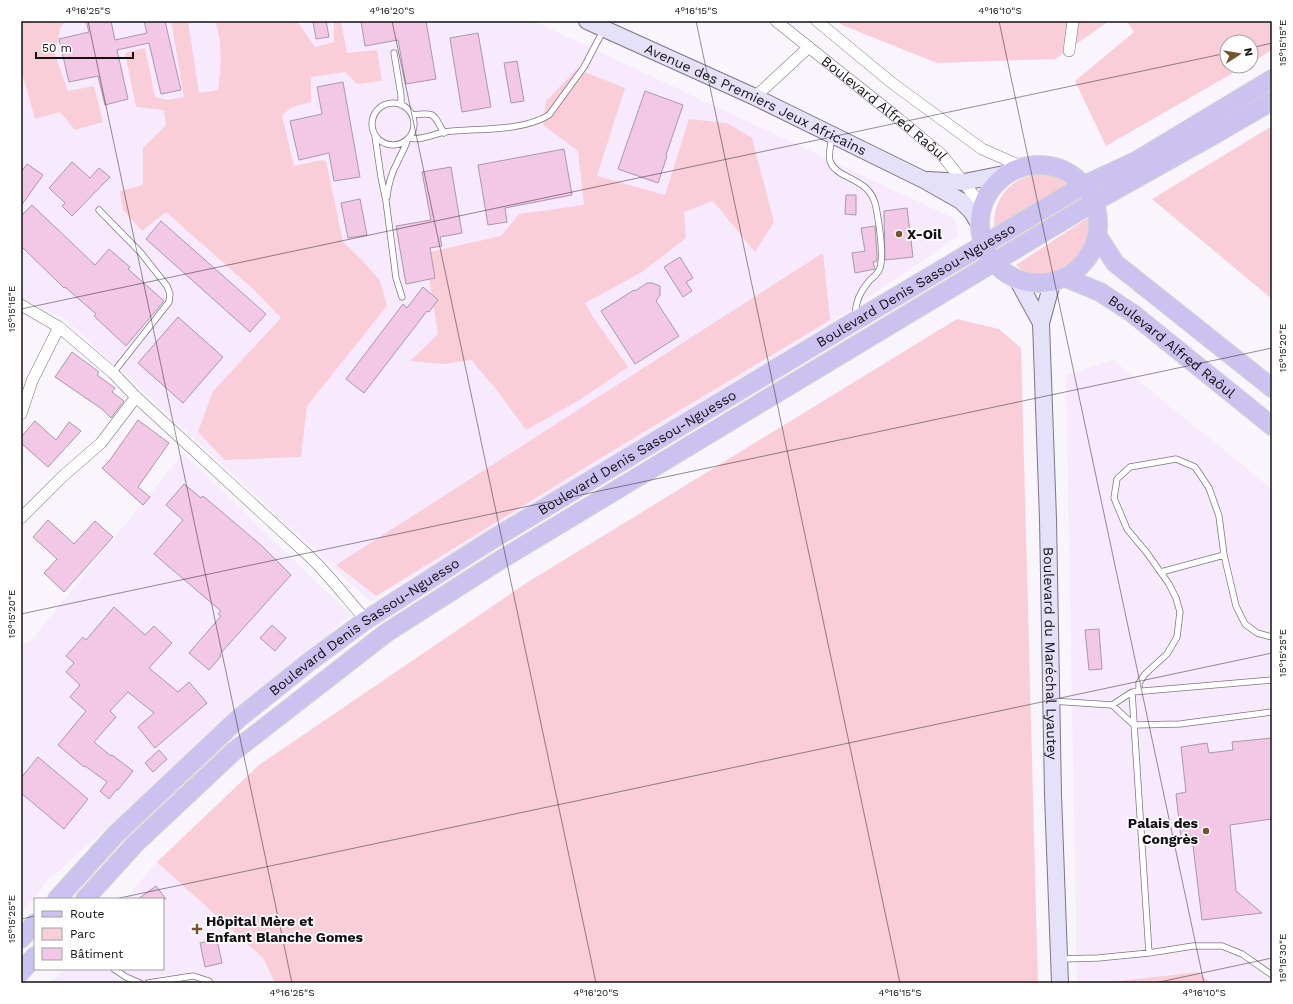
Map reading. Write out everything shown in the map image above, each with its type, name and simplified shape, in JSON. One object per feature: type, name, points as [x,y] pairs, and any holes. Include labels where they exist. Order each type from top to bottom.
[{"type":"main road","name":"Avenue des Premiers Jeux Africains","points":[[587,21],[755,97],[924,180],[961,200],[972,212],[979,224]]},
{"type":"main road","name":"Boulevard Denis Sassou-Nguesso","points":[[58,898],[116,834],[238,719],[309,662],[366,620],[488,542],[1084,185],[1136,161],[1272,79]]},
{"type":"main road","name":"Boulevard Denis Sassou-Nguesso","points":[[86,898],[136,843],[234,752],[386,633],[504,557],[1094,202],[1272,101]]},
{"type":"main road","points":[[1039,165],[1056,167],[1071,174],[1084,185],[1094,202],[1098,218],[1097,235],[1092,252],[1081,267],[1059,280],[1035,284],[1018,281],[993,263],[983,246],[979,224],[982,206],[988,193],[997,181],[1016,170],[1039,165]]},
{"type":"main road","name":"Avenue des Premiers Jeux Africains","points":[[924,180],[964,182],[1016,170]]},
{"type":"main road","name":"Boulevard Alfred Raôul","points":[[1097,235],[1115,263],[1272,388]]},
{"type":"main road","name":"Boulevard Alfred Raôul","points":[[1059,280],[1100,292],[1132,313],[1272,426]]},
{"type":"main road","name":"Boulevard du Maréchal Lyautey","points":[[1059,280],[1041,323],[1048,511],[1053,803],[1060,983]]},
{"type":"main road","name":"Boulevard du Maréchal Lyautey","points":[[1018,281],[1041,323]]},
{"type":"main road","points":[[21,939],[34,924]]},
{"type":"main road","points":[[21,972],[34,957]]},
{"type":"street","name":"Boulevard Alfred Raôul","points":[[776,21],[942,155],[982,206]]},
{"type":"street","name":"Boulevard Alfred Raôul","points":[[817,21],[892,83],[982,149],[1016,170]]},
{"type":"street","points":[[1069,50],[1073,21]]},
{"type":"street","points":[[755,97],[810,47]]},
{"type":"street","points":[[21,305],[59,327],[113,373],[136,397],[309,556],[328,575],[342,594],[366,620]]},
{"type":"street","points":[[21,414],[32,381],[59,327]]},
{"type":"street","points":[[21,518],[62,477],[101,443],[136,397]]},
{"type":"lane","points":[[375,136],[381,142],[390,146],[399,145],[408,139],[418,139],[444,133],[520,125],[542,119],[549,115],[584,67],[604,29]]},
{"type":"lane","points":[[394,53],[401,95],[401,105]]},
{"type":"lane","points":[[386,201],[388,185],[397,162],[413,132],[414,124],[412,114],[408,109],[394,103],[386,104],[379,108],[374,114],[372,129],[375,136],[386,201],[393,263],[402,297]]},
{"type":"lane","points":[[412,114],[429,113],[434,115],[444,133]]},
{"type":"lane","points":[[832,134],[829,152],[830,161],[834,168],[862,184],[868,190],[875,201],[879,230],[880,268],[878,273],[866,285],[857,300],[855,322]]},
{"type":"lane","points":[[99,210],[141,253],[168,286],[170,294],[169,302],[113,373]]},
{"type":"lane","points":[[1139,691],[1140,683],[1145,674],[1167,654],[1177,637],[1180,612],[1176,598],[1169,584],[1127,529],[1114,498],[1117,479],[1130,467],[1176,459],[1195,467],[1209,488],[1219,516],[1224,555],[1236,606],[1245,624],[1257,633],[1272,637]]},
{"type":"lane","points":[[1161,572],[1224,555]]},
{"type":"lane","points":[[1051,701],[1112,705],[1132,692],[1272,680]]},
{"type":"lane","points":[[1132,692],[1149,953]]},
{"type":"lane","points":[[1112,705],[1134,725],[1180,724],[1272,712]]},
{"type":"lane","points":[[1059,959],[1098,958],[1149,953],[1193,946],[1222,946],[1242,954],[1272,975]]},
{"type":"lane","points":[[115,970],[126,980],[140,983]]},
{"type":"lane","points":[[148,983],[193,976],[209,981],[210,983]]},
{"type":"shaded area","points":[[21,21],[534,21],[955,219],[958,236],[835,320],[371,602],[66,320],[21,298]]},
{"type":"shaded area","points":[[1113,360],[1272,489],[1272,983],[1211,983],[1198,972],[1102,983],[1077,983],[1066,375]]},
{"type":"shaded area","points":[[183,453],[351,615],[48,880],[21,915],[21,644],[29,643]]},
{"type":"shaded area","name":"Hôpital Mère et Enfant Blanche Gomes","points":[[157,862],[263,958],[275,983],[51,983],[63,970],[164,970],[164,898],[126,898]]},
{"type":"green space","points":[[21,21],[66,21],[60,28],[55,55],[68,91],[94,86],[103,122],[75,130],[60,112],[35,119],[23,76],[21,76]]},
{"type":"green space","points":[[171,21],[188,21],[199,93],[218,90],[220,46],[218,29],[215,21],[297,21],[315,47],[334,42],[334,22],[341,21],[347,53],[377,50],[382,81],[357,84],[345,72],[311,77],[311,102],[292,107],[282,115],[294,166],[322,160],[326,161],[343,242],[363,261],[380,281],[387,306],[307,406],[301,457],[225,460],[198,432],[213,391],[281,318],[253,289],[166,212],[142,231],[123,210],[120,191],[143,185],[143,148],[166,125],[164,110],[136,107],[125,53],[145,48],[155,97],[168,100],[184,97]]},
{"type":"green space","points":[[838,21],[1109,21],[1055,59],[937,63],[842,25]]},
{"type":"green space","points":[[1127,21],[1272,21],[1272,50],[1259,58],[1259,34],[1219,34],[1219,74],[1231,74],[1106,146],[1075,81],[1134,32]]},
{"type":"green space","points":[[577,69],[625,88],[597,176],[665,195],[689,119],[727,123],[752,138],[774,222],[755,252],[713,201],[684,212],[686,238],[642,272],[585,303],[628,367],[578,401],[526,430],[496,389],[471,360],[443,364],[410,361],[438,334],[425,253],[501,236],[519,214],[584,205],[578,151],[543,125],[546,101]]},
{"type":"green space","points":[[1272,126],[1272,299],[1152,199]]},
{"type":"green space","points":[[1034,175],[1055,175],[1069,184],[994,229],[996,210],[1003,194],[1016,182]]},
{"type":"green space","points":[[1089,217],[1091,231],[1087,245],[1079,257],[1068,266],[1055,273],[1041,275],[1028,273],[1016,265]]},
{"type":"green space","points":[[823,253],[830,320],[376,596],[336,565]]},
{"type":"green space","points":[[957,319],[999,329],[1021,348],[1038,983],[275,983],[263,958],[157,862],[259,765],[528,582]]},
{"type":"green space","points":[[1198,972],[1211,983],[1102,983]]},
{"type":"building","points":[[86,21],[111,21],[115,40],[147,33],[144,21],[165,21],[181,90],[161,94],[149,43],[117,50],[128,99],[105,105],[98,76],[69,82],[59,39],[89,32]]},
{"type":"building","points":[[313,21],[326,21],[329,37],[316,39]]},
{"type":"building","points":[[361,21],[426,21],[436,79],[406,84],[398,40],[365,46]]},
{"type":"building","points":[[478,33],[491,107],[462,112],[450,38]]},
{"type":"building","points":[[517,61],[524,101],[511,103],[504,63]]},
{"type":"building","points":[[343,82],[360,177],[334,181],[329,153],[299,160],[290,121],[322,114],[317,87]]},
{"type":"building","points":[[645,91],[683,105],[658,183],[618,169]]},
{"type":"building","points":[[564,149],[572,195],[505,208],[507,222],[488,225],[478,165]]},
{"type":"building","points":[[72,162],[90,178],[99,168],[110,177],[72,216],[62,206],[65,203],[49,188]]},
{"type":"building","points":[[27,164],[43,175],[21,206],[21,172]]},
{"type":"building","points":[[451,167],[462,233],[440,237],[442,246],[430,248],[435,278],[406,284],[396,226],[431,220],[422,172]]},
{"type":"building","points":[[846,195],[856,195],[856,215],[845,214]]},
{"type":"building","points":[[360,199],[367,235],[348,238],[341,203]]},
{"type":"building","points":[[32,205],[95,265],[109,249],[130,267],[128,269],[164,301],[126,346],[94,316],[96,314],[65,287],[64,288],[21,246],[21,216]]},
{"type":"building","points":[[907,208],[913,257],[885,260],[884,211]]},
{"type":"building","points":[[161,221],[266,314],[250,332],[146,239]]},
{"type":"building","points":[[875,226],[877,261],[873,262],[875,269],[855,273],[852,253],[865,251],[861,228]]},
{"type":"building","points":[[680,257],[693,278],[686,282],[692,291],[683,297],[664,267]]},
{"type":"building","points":[[647,283],[660,286],[660,295],[656,301],[679,336],[635,364],[601,311]]},
{"type":"building","points":[[423,287],[438,300],[429,312],[427,311],[364,393],[346,379],[403,304],[407,308]]},
{"type":"building","points":[[178,317],[223,357],[183,403],[138,363]]},
{"type":"building","points":[[72,352],[99,372],[97,375],[115,388],[112,392],[124,401],[111,418],[102,409],[55,377]]},
{"type":"building","points":[[138,420],[169,443],[138,487],[150,497],[143,505],[102,468],[110,460]]},
{"type":"building","points":[[35,421],[56,440],[69,422],[81,431],[48,467],[21,443],[21,437]]},
{"type":"building","points":[[184,484],[201,498],[203,496],[262,546],[291,575],[220,654],[221,656],[209,670],[189,653],[221,616],[218,614],[221,611],[154,554],[183,520],[166,505]]},
{"type":"building","points":[[48,520],[74,544],[95,521],[113,537],[64,592],[44,573],[57,559],[33,537]]},
{"type":"building","points":[[114,607],[145,635],[154,626],[172,643],[149,668],[178,692],[189,682],[207,703],[155,748],[138,727],[154,713],[128,692],[110,711],[116,717],[94,742],[133,771],[109,799],[100,791],[107,782],[85,766],[84,767],[58,745],[86,711],[70,697],[80,685],[66,672],[74,663],[66,656],[83,637],[86,640]]},
{"type":"building","points":[[272,625],[286,638],[275,651],[260,638]]},
{"type":"building","points":[[1099,629],[1102,669],[1089,670],[1085,630]]},
{"type":"building","name":"Palais des Congrès","points":[[1272,738],[1272,819],[1230,825],[1236,891],[1262,913],[1202,920],[1192,837],[1181,839],[1176,794],[1186,792],[1181,747],[1207,743],[1209,753],[1233,750],[1232,742]]},
{"type":"building","points":[[159,750],[167,759],[153,772],[145,763]]},
{"type":"building","points":[[38,757],[88,799],[64,829],[21,793],[21,778]]},
{"type":"building","points":[[156,886],[166,899],[164,898],[139,898]]},
{"type":"building","points":[[217,940],[222,963],[205,967],[200,943]]},
{"type":"place","name":"X-Oil","points":[[899,234]]},
{"type":"place","name":"Palais des Congrès","points":[[1206,831]]},
{"type":"place","name":"Hôpital Mère et Enfant Blanche Gomes","points":[[197,929]]}]
